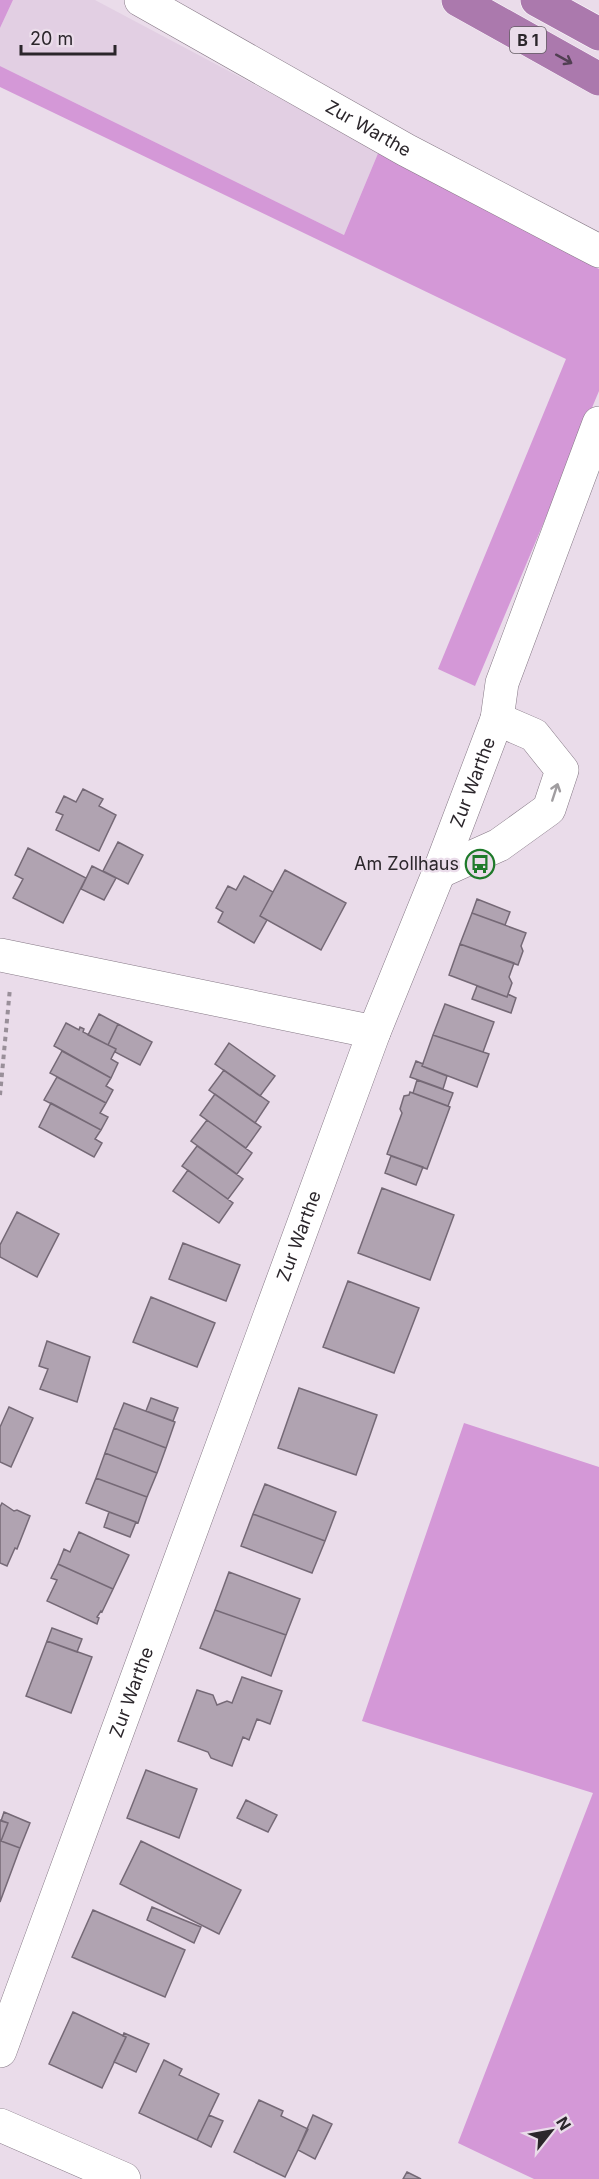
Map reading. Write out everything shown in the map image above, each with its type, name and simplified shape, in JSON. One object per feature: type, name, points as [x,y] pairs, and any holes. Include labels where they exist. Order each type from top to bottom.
[{"type":"highway","name":"B 1","points":[[458,0],[599,79]]},
{"type":"highway","name":"B 1","points":[[537,0],[599,34]]},
{"type":"street","name":"Zur Warthe","points":[[141,0],[406,150],[599,251]]},
{"type":"street","name":"Zur Warthe","points":[[0,2051],[374,1032],[439,872],[497,719],[502,683],[599,423]]},
{"type":"street","points":[[439,872],[499,845],[549,809],[562,770],[534,735],[497,719]]},
{"type":"street","points":[[7,956],[374,1032]]},
{"type":"street","points":[[0,2125],[124,2179]]},
{"type":"path","points":[[0,1095],[7,956]]},
{"type":"shaded area","points":[[0,0],[13,0],[0,28]]},
{"type":"shaded area","points":[[13,0],[95,0],[379,151],[344,235],[0,66],[0,28]]},
{"type":"shaded area","points":[[0,66],[344,235],[379,151],[599,269],[599,391],[475,686],[438,669],[566,359],[0,87]]},
{"type":"shaded area","points":[[464,1423],[599,1467],[599,2179],[534,2179],[458,2143],[593,1793],[362,1721]]},
{"type":"building","points":[[83,789],[103,799],[99,806],[116,815],[99,851],[56,830],[63,815],[56,812],[64,796],[76,802]]},
{"type":"building","points":[[118,842],[143,855],[128,884],[103,871]]},
{"type":"building","points":[[28,848],[86,878],[63,923],[13,898],[23,879],[15,875]]},
{"type":"building","points":[[92,866],[116,878],[104,900],[81,889]]},
{"type":"building","points":[[285,870],[346,903],[321,950],[260,916]]},
{"type":"building","points":[[244,876],[273,892],[260,916],[267,920],[254,943],[218,922],[223,912],[216,908],[228,886],[236,890]]},
{"type":"building","points":[[477,899],[510,912],[505,925],[472,913]]},
{"type":"building","points":[[472,913],[526,933],[518,965],[460,944]]},
{"type":"building","points":[[460,944],[514,963],[509,977],[512,983],[507,997],[449,975]]},
{"type":"building","points":[[477,986],[516,998],[511,1013],[472,999]]},
{"type":"building","points":[[445,1004],[494,1022],[483,1052],[433,1035]]},
{"type":"building","points":[[99,1014],[118,1024],[108,1045],[88,1035]]},
{"type":"building","points":[[66,1023],[79,1030],[80,1027],[84,1029],[83,1032],[116,1049],[111,1059],[118,1063],[111,1078],[54,1046]]},
{"type":"building","points":[[118,1024],[152,1042],[140,1065],[115,1052],[116,1049],[108,1045]]},
{"type":"building","points":[[433,1035],[489,1054],[477,1087],[422,1066]]},
{"type":"building","points":[[229,1043],[275,1076],[260,1096],[215,1064]]},
{"type":"building","points":[[62,1051],[111,1078],[106,1086],[113,1090],[106,1103],[50,1073]]},
{"type":"building","points":[[416,1061],[423,1064],[422,1066],[447,1076],[443,1089],[410,1077]]},
{"type":"building","points":[[224,1070],[269,1102],[255,1123],[209,1090]]},
{"type":"building","points":[[57,1077],[106,1103],[100,1113],[108,1117],[101,1130],[44,1100]]},
{"type":"building","points":[[417,1080],[453,1093],[448,1106],[413,1093]]},
{"type":"building","points":[[410,1092],[450,1107],[427,1169],[387,1154],[402,1113],[400,1109],[404,1096],[409,1095]]},
{"type":"building","points":[[215,1094],[261,1127],[246,1148],[200,1115]]},
{"type":"building","points":[[51,1103],[101,1130],[95,1139],[102,1143],[94,1157],[39,1127]]},
{"type":"building","points":[[207,1120],[252,1153],[237,1174],[191,1141]]},
{"type":"building","points":[[197,1146],[243,1179],[228,1199],[182,1166]]},
{"type":"building","points":[[391,1156],[423,1167],[416,1185],[385,1173]]},
{"type":"building","points":[[188,1170],[233,1203],[219,1223],[173,1191]]},
{"type":"building","points":[[382,1188],[454,1215],[430,1280],[358,1253]]},
{"type":"building","points":[[17,1212],[59,1234],[37,1277],[0,1257],[0,1245]]},
{"type":"building","points":[[183,1243],[240,1265],[226,1301],[169,1279]]},
{"type":"building","points":[[348,1281],[419,1308],[394,1373],[323,1347]]},
{"type":"building","points":[[151,1297],[215,1323],[197,1367],[133,1342]]},
{"type":"building","points":[[47,1341],[90,1357],[77,1402],[40,1389],[48,1369],[39,1366]]},
{"type":"building","points":[[299,1388],[377,1415],[356,1475],[278,1448]]},
{"type":"building","points":[[151,1398],[178,1408],[173,1421],[146,1411]]},
{"type":"building","points":[[124,1403],[175,1422],[166,1448],[114,1428]]},
{"type":"building","points":[[9,1407],[33,1418],[11,1467],[0,1462],[0,1427]]},
{"type":"building","points":[[114,1428],[166,1448],[157,1473],[105,1453]]},
{"type":"building","points":[[105,1453],[157,1473],[147,1497],[96,1478]]},
{"type":"building","points":[[96,1478],[147,1497],[138,1523],[86,1503]]},
{"type":"building","points":[[265,1484],[336,1512],[325,1541],[253,1514]]},
{"type":"building","points":[[2,1503],[14,1511],[17,1510],[30,1516],[17,1549],[15,1548],[7,1566],[0,1563],[0,1507]]},
{"type":"building","points":[[109,1512],[136,1522],[130,1537],[104,1527]]},
{"type":"building","points":[[253,1514],[325,1541],[312,1573],[241,1546]]},
{"type":"building","points":[[79,1532],[129,1555],[113,1589],[58,1564],[64,1549],[70,1552]]},
{"type":"building","points":[[58,1564],[113,1589],[102,1612],[97,1617],[99,1618],[97,1624],[47,1601],[57,1580],[51,1578]]},
{"type":"building","points":[[229,1572],[300,1599],[286,1635],[215,1610]]},
{"type":"building","points":[[215,1610],[286,1635],[271,1676],[200,1648]]},
{"type":"building","points":[[52,1628],[82,1639],[77,1652],[47,1641]]},
{"type":"building","points":[[47,1641],[92,1657],[71,1713],[26,1696]]},
{"type":"building","points":[[242,1677],[282,1691],[270,1724],[257,1719],[249,1740],[243,1737],[232,1766],[211,1758],[208,1752],[178,1741],[197,1690],[213,1695],[217,1705],[227,1701],[232,1703]]},
{"type":"building","points":[[146,1770],[197,1789],[179,1838],[127,1818]]},
{"type":"building","points":[[246,1800],[277,1815],[268,1832],[237,1818]]},
{"type":"building","points":[[4,1812],[30,1823],[20,1848],[1,1841],[8,1823],[1,1821]]},
{"type":"building","points":[[0,1820],[8,1823],[1,1841],[20,1848],[0,1902]]},
{"type":"building","points":[[141,1841],[241,1890],[219,1934],[120,1884]]},
{"type":"building","points":[[152,1907],[201,1927],[194,1943],[147,1920]]},
{"type":"building","points":[[93,1910],[185,1950],[165,1997],[72,1957]]},
{"type":"building","points":[[73,2012],[126,2037],[102,2088],[49,2064]]},
{"type":"building","points":[[124,2033],[149,2044],[136,2072],[114,2062],[126,2037],[123,2036]]},
{"type":"building","points":[[164,2060],[182,2069],[179,2075],[219,2094],[197,2140],[139,2113]]},
{"type":"building","points":[[259,2100],[283,2111],[281,2116],[308,2129],[285,2177],[234,2152]]},
{"type":"building","points":[[209,2115],[223,2121],[211,2147],[197,2140]]},
{"type":"building","points":[[313,2115],[332,2124],[315,2159],[298,2150]]},
{"type":"building","points":[[407,2172],[421,2179],[403,2179]]},
{"type":"place","name":"Am Zollhaus","points":[[480,864]]}]
